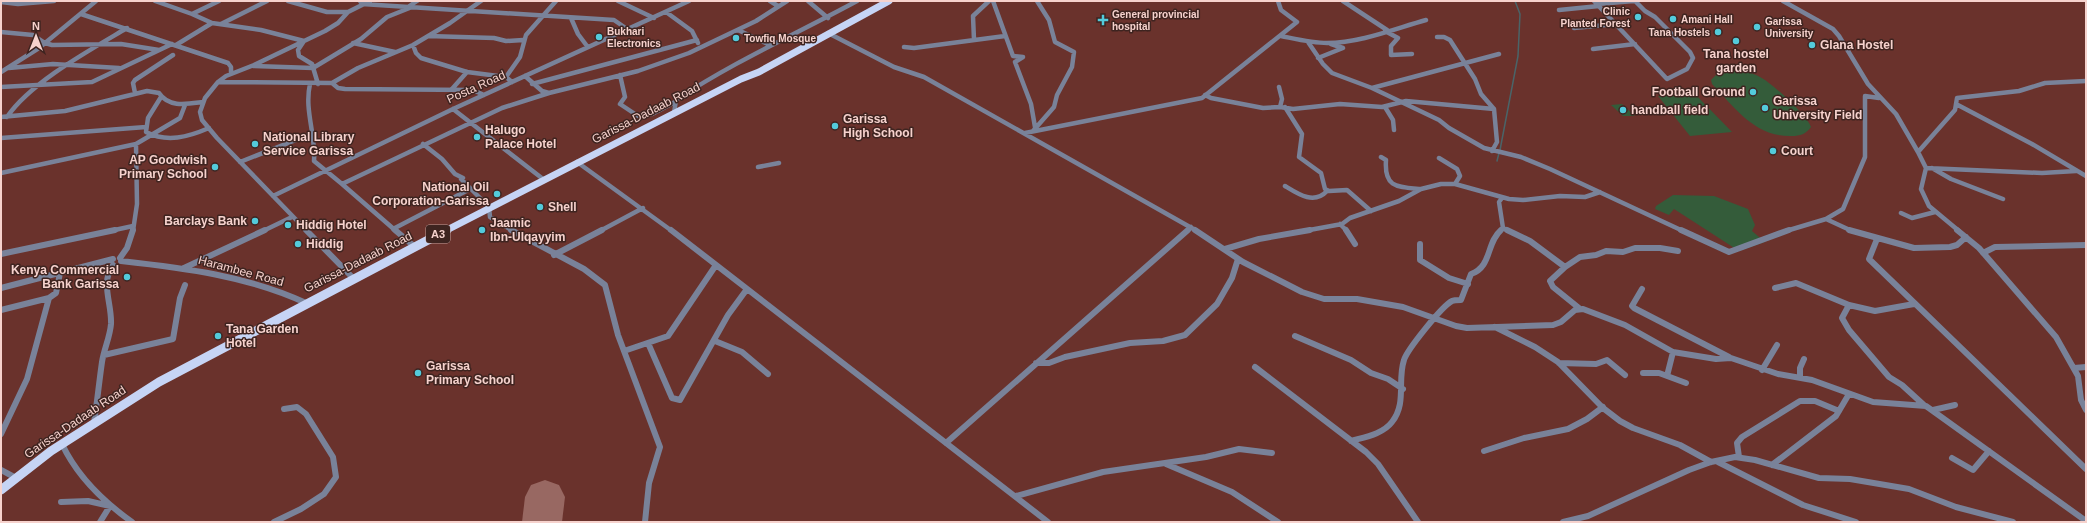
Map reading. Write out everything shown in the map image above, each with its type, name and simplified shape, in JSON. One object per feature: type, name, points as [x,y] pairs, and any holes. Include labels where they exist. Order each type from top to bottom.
[{"type":"highway","name":"Garissa-Dadaab Road","points":[[1,490],[62,444],[159,382],[543,179],[741,78],[759,72],[889,1]]},
{"type":"street","points":[[1,2],[18,4],[54,1]]},
{"type":"street","points":[[1,72],[46,43],[96,1]]},
{"type":"street","points":[[155,1],[212,23],[261,30],[304,41]]},
{"type":"street","points":[[192,14],[219,1]]},
{"type":"street","points":[[220,24],[267,1]]},
{"type":"street","points":[[288,1],[327,12],[348,12]]},
{"type":"street","points":[[354,279],[240,162],[201,117],[203,102],[218,82],[231,73],[251,66],[333,27],[348,12],[361,3],[370,1]]},
{"type":"street","points":[[251,66],[314,68],[378,26],[388,17],[410,7],[417,1]]},
{"type":"street","points":[[218,82],[332,83],[358,68],[413,45],[481,1]]},
{"type":"street","points":[[506,77],[520,56],[523,47],[523,40],[541,16],[556,1]]},
{"type":"street","points":[[618,1],[654,18]]},
{"type":"street","name":"Posta Road","points":[[273,196],[324,170],[484,94],[689,1]]},
{"type":"street","points":[[770,1],[778,6]]},
{"type":"street","points":[[342,184],[463,125],[470,124],[502,108],[549,93],[638,71],[700,48],[738,30],[788,1]]},
{"type":"street","points":[[808,1],[828,18]]},
{"type":"street","points":[[620,75],[625,97],[620,104],[638,116],[652,114],[675,102],[713,75],[743,61],[770,45],[828,18],[857,1]]},
{"type":"street","points":[[974,40],[973,16],[989,1]]},
{"type":"street","points":[[993,1],[996,13],[1013,56],[1022,57],[1015,62],[1031,104],[1034,129]]},
{"type":"street","points":[[1034,129],[1054,107],[1057,95],[1072,67],[1074,52],[1055,42],[1048,20],[1037,1]]},
{"type":"street","points":[[1025,132],[1034,129],[1202,98],[1281,36],[1285,30],[1297,22],[1281,10],[1278,1]]},
{"type":"street","points":[[1342,1],[1398,38],[1392,46],[1391,55],[1412,54]]},
{"type":"street","points":[[1559,10],[1596,4],[1634,1],[1645,11],[1655,17],[1683,43],[1693,58],[1693,61],[1685,71],[1667,79],[1596,4]]},
{"type":"street","points":[[1783,1],[1837,32],[1860,71],[1880,98],[1896,114],[1929,168],[1950,180],[2003,199]]},
{"type":"street","points":[[361,3],[614,20],[627,29]]},
{"type":"street","points":[[666,12],[692,31],[700,48]]},
{"type":"street","points":[[81,14],[127,28],[228,63],[231,67],[231,73]]},
{"type":"street","points":[[571,18],[572,25],[580,35],[584,44],[587,46]]},
{"type":"street","points":[[1281,36],[1308,42],[1328,43],[1426,20]]},
{"type":"street","points":[[1,87],[92,82],[119,68],[174,45],[212,23]]},
{"type":"street","points":[[1574,28],[1616,24]]},
{"type":"street","points":[[7,117],[17,104],[67,65],[127,28]]},
{"type":"street","points":[[738,30],[770,45]]},
{"type":"street","points":[[1,32],[33,35],[46,43],[121,44],[159,50]]},
{"type":"street","points":[[828,34],[894,67],[924,77],[1025,132],[1191,227],[1238,258],[1288,285],[1315,296],[1335,300],[1357,299],[1403,306],[1456,326],[1494,327],[1553,325],[1561,322],[1578,308]]},
{"type":"street","points":[[428,36],[494,38],[506,41],[523,40]]},
{"type":"street","points":[[904,47],[914,48],[1006,36]]},
{"type":"street","points":[[1437,37],[1444,37],[1450,40],[1466,63],[1481,94],[1494,109],[1497,142],[1492,151]]},
{"type":"street","points":[[532,84],[697,40]]},
{"type":"street","points":[[304,41],[298,50],[299,56],[312,64],[314,68],[313,72],[318,78],[318,84]]},
{"type":"street","points":[[1308,42],[1318,58],[1332,73],[1372,88],[1400,103],[1439,120],[1474,142],[1492,151],[1521,157],[1729,252],[1753,244],[1775,234],[1826,219],[1843,210],[1865,157],[1864,98],[1865,96],[1880,98]]},
{"type":"street","points":[[353,43],[396,52]]},
{"type":"street","points":[[1318,58],[1343,48],[1328,43]]},
{"type":"street","points":[[1593,49],[1635,44]]},
{"type":"street","points":[[413,45],[416,53],[421,58],[467,72],[506,77],[512,82]]},
{"type":"street","points":[[1372,88],[1499,54]]},
{"type":"street","points":[[135,93],[132,83],[172,55]]},
{"type":"street","points":[[8,68],[54,64],[119,68]]},
{"type":"street","points":[[452,89],[467,72]]},
{"type":"street","points":[[525,76],[542,92],[549,93]]},
{"type":"street","points":[[1918,152],[1955,110],[1957,98],[2019,91],[2045,83],[2086,81]]},
{"type":"street","points":[[332,83],[338,88],[345,89],[452,89],[477,90],[484,94]]},
{"type":"street","points":[[310,84],[308,93],[311,134],[315,154],[314,161],[414,247]]},
{"type":"street","points":[[1279,88],[1283,107],[1300,129],[1302,136],[1298,153],[1299,157],[1321,173],[1327,191]]},
{"type":"street","points":[[1,116],[7,117],[65,111],[135,93],[156,91],[168,102],[185,104],[203,102]]},
{"type":"street","points":[[1205,95],[1211,98],[1263,108],[1283,107],[1293,109],[1340,104],[1385,107],[1406,101],[1431,102],[1494,109]]},
{"type":"street","points":[[161,97],[153,109],[146,127],[146,132],[152,136],[160,139],[198,133],[209,128]]},
{"type":"street","points":[[674,113],[675,102]]},
{"type":"street","points":[[1,173],[136,144],[152,136],[180,118],[185,104]]},
{"type":"street","points":[[1956,104],[2032,144],[2086,176]]},
{"type":"street","points":[[1385,107],[1393,120],[1394,130]]},
{"type":"street","points":[[452,109],[470,124],[488,135],[543,179]]},
{"type":"street","points":[[1,138],[84,133],[146,127]]},
{"type":"street","points":[[240,162],[311,134]]},
{"type":"street","points":[[1,288],[95,263],[112,262],[121,259],[127,250],[133,226],[135,208],[136,144]]},
{"type":"street","points":[[423,144],[442,159],[455,174],[463,178],[461,179],[470,190],[489,207],[490,216],[554,255],[584,269],[605,285],[624,351],[660,447],[649,484],[644,522]]},
{"type":"street","points":[[1381,157],[1386,160],[1386,176],[1390,182],[1420,189]]},
{"type":"street","points":[[1439,158],[1457,169],[1460,176],[1455,184]]},
{"type":"street","points":[[577,162],[643,208],[1048,522]]},
{"type":"street","points":[[758,167],[779,163]]},
{"type":"street","points":[[1929,168],[2045,173],[2076,171]]},
{"type":"street","points":[[1929,168],[1921,189],[1924,198],[1935,212],[1983,253],[2056,337],[2078,376],[2081,400],[2086,410]]},
{"type":"street","points":[[1225,249],[1259,239],[1340,224],[1399,201],[1420,189],[1441,184],[1455,184],[1464,188],[1502,198],[1523,200],[1560,196],[1585,197],[1600,192]]},
{"type":"street","points":[[1285,186],[1305,198],[1317,197],[1323,195],[1327,191],[1347,190],[1371,211]]},
{"type":"street","points":[[393,229],[470,190]]},
{"type":"street","points":[[1502,198],[1499,202],[1503,228]]},
{"type":"street","points":[[554,255],[643,208]]},
{"type":"street","points":[[1901,213],[1912,218],[1935,212]]},
{"type":"street","points":[[184,268],[292,217]]},
{"type":"street","points":[[1826,219],[1846,229],[1907,247],[1950,247],[1957,245],[1966,237]]},
{"type":"street","points":[[1340,224],[1350,234],[1352,242],[1355,244]]},
{"type":"street","points":[[1,254],[133,226]]},
{"type":"street","points":[[946,443],[1191,227]]},
{"type":"street","points":[[1503,228],[1530,241],[1565,266]]},
{"type":"street","points":[[1351,441],[1392,424],[1403,396],[1404,358],[1420,335],[1452,301],[1461,300],[1471,274],[1481,269],[1488,260],[1492,239],[1503,228]]},
{"type":"street","points":[[1877,239],[1869,259],[2086,469]]},
{"type":"street","points":[[1420,244],[1420,260],[1439,274],[1460,283],[1468,284]]},
{"type":"street","points":[[1983,253],[1995,247],[2086,245]]},
{"type":"street","points":[[1678,251],[1643,247],[1634,248],[1623,252],[1606,251],[1596,255],[1580,257],[1565,266],[1550,281],[1553,286],[1578,308],[1625,326],[1673,352],[1716,359],[1731,358]]},
{"type":"street","points":[[1036,363],[1049,363],[1065,357],[1130,343],[1163,341],[1185,335],[1217,304],[1232,278],[1238,258]]},
{"type":"street","name":"Harambee Road","points":[[121,259],[184,268],[224,276],[291,296],[306,303]]},
{"type":"street","points":[[94,423],[101,381],[102,362],[112,325],[111,305],[106,283],[112,262]]},
{"type":"street","points":[[624,351],[668,336],[716,265]]},
{"type":"street","points":[[1,310],[49,298],[56,293],[60,273]]},
{"type":"street","points":[[1775,288],[1796,283],[1848,305],[1881,311],[1914,304]]},
{"type":"street","points":[[104,355],[173,339],[180,298],[184,286]]},
{"type":"street","points":[[648,343],[672,398],[678,401],[682,398],[715,341],[728,315],[747,289]]},
{"type":"street","points":[[1642,289],[1632,306],[1634,308],[1731,358],[1762,370],[1800,377],[1877,403],[1915,404],[1926,406]]},
{"type":"street","points":[[1,434],[27,379],[49,298]]},
{"type":"street","points":[[1848,305],[1842,318],[1848,330],[1889,377],[1902,385],[1926,406],[2086,521]]},
{"type":"street","points":[[1494,327],[1520,341],[1542,350],[1578,380],[1603,407],[1630,426],[1677,444],[1805,504],[1839,518],[1856,522]]},
{"type":"street","points":[[1295,336],[1351,360],[1371,373],[1388,379],[1403,389]]},
{"type":"street","points":[[715,341],[742,352],[768,374]]},
{"type":"street","points":[[1762,370],[1777,345]]},
{"type":"street","points":[[1667,376],[1667,370],[1673,352]]},
{"type":"street","points":[[1800,377],[1800,368],[1804,359]]},
{"type":"street","points":[[1559,363],[1596,364],[1607,360],[1624,375]]},
{"type":"street","points":[[1255,367],[1351,441],[1378,464],[1399,497],[1418,522]]},
{"type":"street","points":[[2074,368],[2086,367]]},
{"type":"street","points":[[1643,373],[1659,373],[1686,383]]},
{"type":"street","points":[[1772,465],[1828,423],[1839,411],[1849,394]]},
{"type":"street","points":[[1739,457],[1737,444],[1738,440],[1752,429],[1800,401],[1820,402],[1839,411]]},
{"type":"street","points":[[1933,410],[1955,405]]},
{"type":"street","points":[[274,522],[301,509],[324,494],[336,477],[333,457],[306,414],[296,407],[284,409]]},
{"type":"street","points":[[1484,451],[1524,438],[1568,429],[1587,419],[1603,407]]},
{"type":"street","points":[[62,444],[65,453],[77,469],[110,506],[132,522]]},
{"type":"street","points":[[1016,496],[1103,472],[1166,464],[1240,449],[1272,453]]},
{"type":"street","points":[[1952,458],[1973,470],[1989,451]]},
{"type":"street","points":[[1563,522],[1588,516],[1667,479],[1715,462],[1739,457],[1819,478],[1850,479],[1909,489],[1956,507],[2012,522]]},
{"type":"street","points":[[1166,464],[1232,492],[1278,522]]},
{"type":"street","points":[[1,470],[16,478]]},
{"type":"street","points":[[61,502],[88,501],[110,506]]},
{"type":"street","points":[[100,522],[110,506]]},
{"type":"green space","name":"Garissa University Field","points":[[1726,70],[1748,72],[1766,80],[1797,108],[1811,127],[1803,134],[1792,136],[1767,132],[1757,127],[1738,112],[1712,84],[1711,80],[1719,72]]},
{"type":"green space","points":[[1694,93],[1732,132],[1690,136],[1658,96]]},
{"type":"green space","name":"handball field","points":[[1622,104],[1635,116],[1623,116],[1611,105]]},
{"type":"green space","points":[[1673,195],[1714,196],[1748,209],[1755,225],[1752,231],[1765,242],[1739,251],[1674,209],[1669,215],[1655,209],[1656,206]]},
{"type":"waterway","points":[[1500,150],[1518,56],[1520,14],[1515,1]]},
{"type":"waterway","points":[[1497,161],[1499,153]]},
{"type":"runway","points":[[542,522],[545,497]]},
{"type":"place","name":"Clinic Planted Forest","points":[[1638,17]]},
{"type":"place","name":"Amani Hall","points":[[1673,19]]},
{"type":"place","name":"General provincial hospital","points":[[1103,20]]},
{"type":"place","name":"Garissa University","points":[[1757,27]]},
{"type":"place","name":"Tana Hostels","points":[[1718,32]]},
{"type":"place","name":"Bukhari Electronics","points":[[599,37]]},
{"type":"place","name":"Towfiq Mosque","points":[[736,38]]},
{"type":"place","name":"Tana hostel garden","points":[[1736,41]]},
{"type":"place","name":"Glana Hostel","points":[[1812,45]]},
{"type":"place","name":"Football Ground","points":[[1753,92]]},
{"type":"place","name":"Garissa University Field","points":[[1765,108]]},
{"type":"place","name":"handball field","points":[[1623,110]]},
{"type":"place","name":"Garissa High School","points":[[835,126]]},
{"type":"place","name":"Halugo Palace Hotel","points":[[477,137]]},
{"type":"place","name":"National Library Service Garissa","points":[[255,144]]},
{"type":"place","name":"Court","points":[[1773,151]]},
{"type":"place","name":"AP Goodwish Primary School","points":[[215,167]]},
{"type":"place","name":"National Oil Corporation-Garissa","points":[[497,194]]},
{"type":"place","name":"Shell","points":[[540,207]]},
{"type":"place","name":"Barclays Bank","points":[[255,221]]},
{"type":"place","name":"Hiddig Hotel","points":[[288,225]]},
{"type":"place","name":"Jaamic Ibn-Ulqayyim","points":[[482,230]]},
{"type":"place","name":"Hiddig","points":[[298,244]]},
{"type":"place","name":"Kenya Commercial Bank Garissa","points":[[127,277]]},
{"type":"place","name":"Tana Garden Hotel","points":[[218,336]]},
{"type":"place","name":"Garissa Primary School","points":[[418,373]]}]
